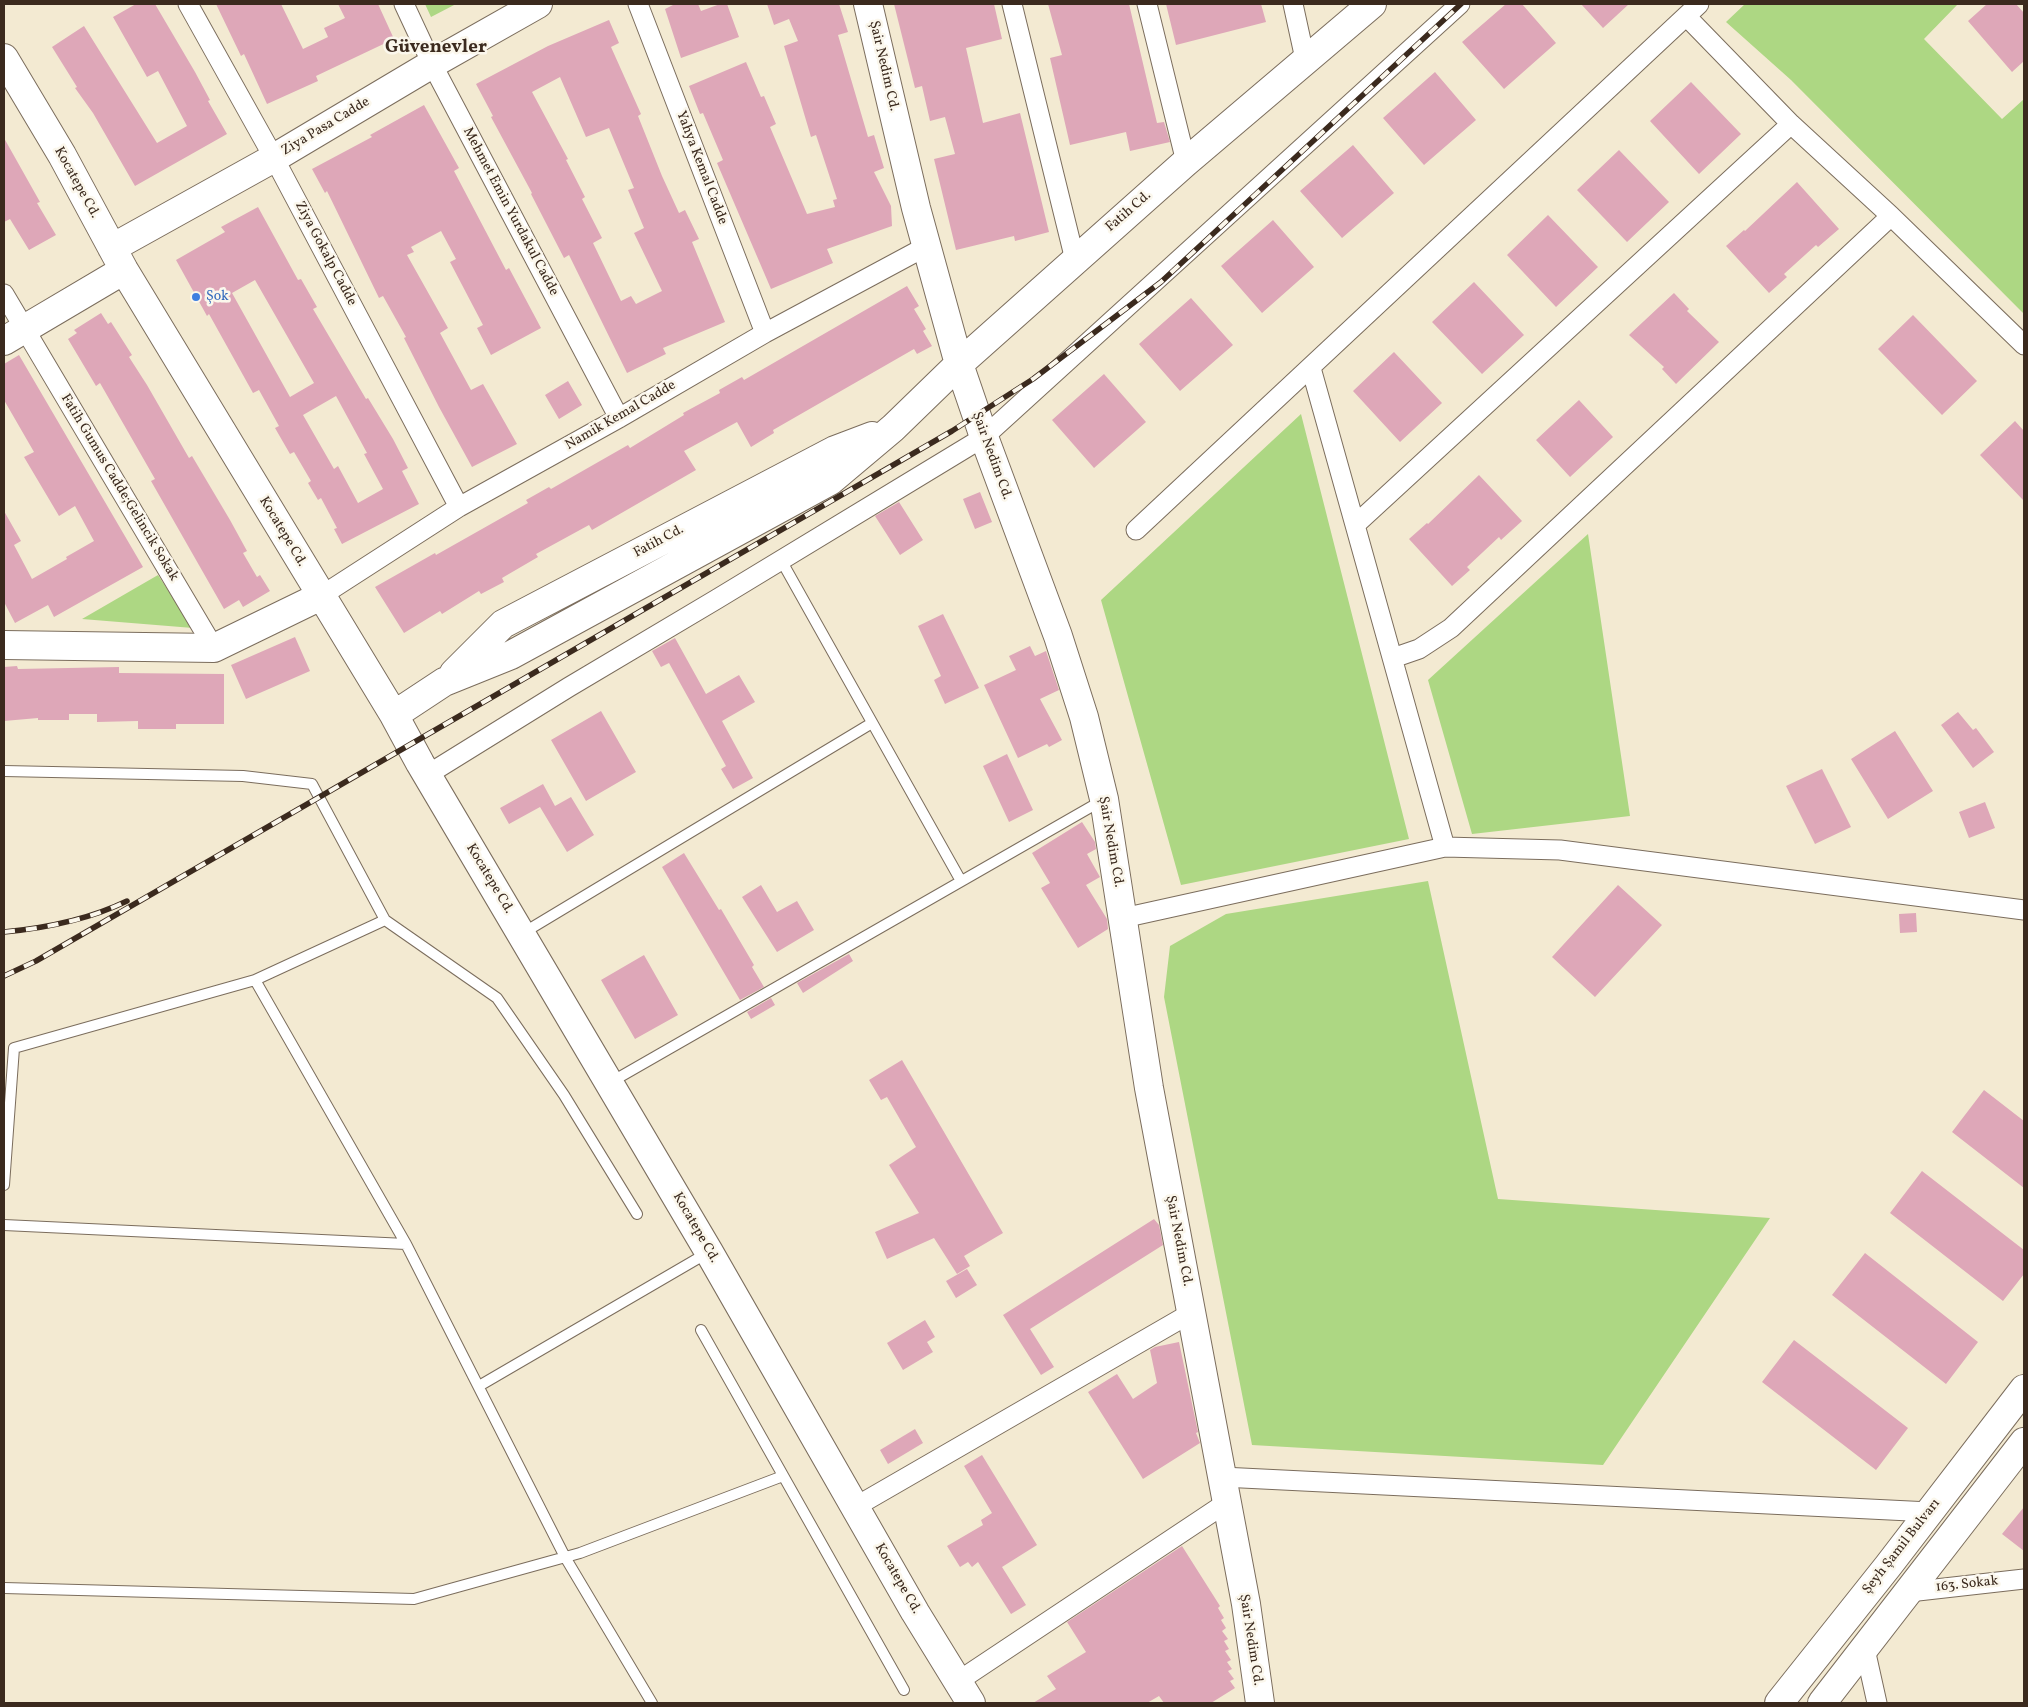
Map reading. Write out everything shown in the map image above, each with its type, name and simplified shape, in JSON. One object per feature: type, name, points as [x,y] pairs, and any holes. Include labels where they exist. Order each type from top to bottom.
[{"type":"street","name":"Ziya Gokalp Cadde","points":[[188,4],[274,158],[459,507]]},
{"type":"street","name":"Mehmet Emin Yurdakul Cadde","points":[[404,4],[432,64],[619,418]]},
{"type":"street","name":"Ziya Pasa Cadde","points":[[14,335],[118,259],[274,158],[432,64],[538,4]]},
{"type":"street","name":"Yahya Kemal Cadde","points":[[638,4],[765,333]]},
{"type":"street","name":"Şair Nedim Cd.","points":[[868,4],[927,246],[959,364],[1061,645],[1084,717],[1104,799],[1149,1088],[1246,1604],[1260,1703]]},
{"type":"street","points":[[1012,4],[1076,260]]},
{"type":"street","points":[[1147,4],[1186,162]]},
{"type":"street","points":[[1293,4],[1305,59]]},
{"type":"street","name":"Fatih Cd.","points":[[394,715],[444,682],[502,624],[835,450],[893,428],[959,364],[1186,162],[1372,4]]},
{"type":"street","points":[[427,775],[568,686],[984,437],[1460,4]]},
{"type":"street","points":[[1136,530],[1693,10],[1791,124],[1891,216],[2024,345]]},
{"type":"street","name":"Kocatepe Cd.","points":[[4,58],[62,155],[118,259],[394,715],[427,775],[610,1082],[964,1692]]},
{"type":"street","points":[[1356,525],[1791,124]]},
{"type":"street","points":[[1393,658],[1419,648],[1451,628],[1891,216]]},
{"type":"street","name":"Namik Kemal Cadde","points":[[321,596],[459,507],[619,418],[765,333],[927,246]]},
{"type":"street","name":"Fatih Gumus Cadde;Gelincik Sokak","points":[[4,294],[14,335],[214,648]]},
{"type":"street","points":[[1311,368],[1446,847]]},
{"type":"street","points":[[4,645],[214,648],[321,596]]},
{"type":"street","points":[[1123,918],[1446,847],[1560,850],[2024,910]]},
{"type":"street","points":[[855,1507],[1191,1313]]},
{"type":"street","name":"Şeyh Şamil Bulvarı","points":[[1779,1703],[1930,1512],[2024,1389]]},
{"type":"street","points":[[1822,1703],[1910,1592],[2024,1442]]},
{"type":"street","points":[[964,1692],[1224,1490],[1930,1512]]},
{"type":"street","name":"163. Sokak","points":[[1910,1592],[2024,1579]]},
{"type":"street","points":[[1865,1649],[1877,1703]]},
{"type":"lane","points":[[781,560],[961,881]]},
{"type":"lane","points":[[522,933],[872,723]]},
{"type":"lane","points":[[4,771],[242,776],[312,784],[385,920],[497,998],[564,1095],[637,1214]]},
{"type":"lane","points":[[610,1082],[1104,799]]},
{"type":"lane","points":[[4,1184],[14,1048],[255,980],[385,920]]},
{"type":"lane","points":[[255,980],[406,1244],[565,1557],[652,1703]]},
{"type":"lane","points":[[4,1225],[406,1244]]},
{"type":"lane","points":[[479,1386],[709,1252]]},
{"type":"lane","points":[[701,1330],[904,1690]]},
{"type":"lane","points":[[4,1588],[414,1599],[565,1557],[783,1476]]},
{"type":"green space","points":[[425,4],[456,4],[431,17]]},
{"type":"green space","points":[[1745,4],[1958,4],[1924,39],[2002,119],[2024,99],[2024,314],[1791,80],[1726,22]]},
{"type":"green space","points":[[1301,414],[1409,839],[1181,885],[1101,600]]},
{"type":"green space","points":[[1588,534],[1630,816],[1472,834],[1428,680]]},
{"type":"green space","points":[[158,575],[193,628],[82,619]]},
{"type":"green space","points":[[1428,881],[1498,1199],[1770,1218],[1603,1465],[1252,1445],[1164,997],[1170,946],[1226,914]]},
{"type":"building","points":[[136,4],[155,4],[195,72],[210,100],[208,101],[227,134],[135,186],[52,47],[84,26],[157,143],[187,126],[158,71],[147,77],[113,17]]},
{"type":"building","points":[[216,4],[281,4],[303,49],[328,37],[324,28],[345,18],[338,4],[378,4],[394,39],[316,76],[318,81],[267,104],[244,54],[241,56]]},
{"type":"building","points":[[675,4],[698,4],[701,11],[720,4],[727,4],[739,37],[681,58],[665,9]]},
{"type":"building","points":[[767,4],[839,4],[848,32],[838,35],[868,137],[874,135],[884,168],[874,172],[891,206],[892,226],[827,249],[833,263],[771,289],[717,163],[723,160],[703,113],[700,114],[689,86],[746,62],[761,97],[764,96],[776,124],[770,127],[807,214],[835,207],[833,200],[837,199],[816,135],[811,137],[784,46],[798,41],[789,19],[774,25]]},
{"type":"building","points":[[894,4],[994,4],[1002,39],[966,48],[983,123],[1020,113],[1049,232],[1015,241],[1014,236],[956,250],[934,159],[955,154],[945,117],[930,121],[922,86],[915,88]]},
{"type":"building","points":[[1048,4],[1129,4],[1157,123],[1164,122],[1170,142],[1130,151],[1126,132],[1070,145],[1050,58],[1062,55]]},
{"type":"building","points":[[1166,4],[1261,4],[1266,22],[1176,45]]},
{"type":"building","points":[[1506,4],[1522,4],[1556,43],[1504,89],[1462,42]]},
{"type":"building","points":[[1581,4],[1629,4],[1603,28]]},
{"type":"building","points":[[1987,4],[2016,4],[2024,13],[2024,61],[2012,72],[1968,21]]},
{"type":"building","points":[[609,20],[619,43],[611,47],[641,114],[638,116],[662,176],[679,213],[685,210],[699,239],[692,242],[725,322],[663,348],[666,354],[627,373],[569,255],[564,258],[491,117],[493,116],[476,84],[548,46]],"holes":[[[560,77],[586,137],[609,128],[634,188],[628,190],[644,228],[634,233],[662,291],[636,304],[631,296],[621,301],[593,243],[602,238],[582,199],[585,197],[566,160],[568,159],[532,92]]]},
{"type":"building","points":[[1435,72],[1476,120],[1424,165],[1383,118]]},
{"type":"building","points":[[1691,82],[1741,134],[1699,174],[1650,121]]},
{"type":"building","points":[[424,105],[459,168],[454,171],[506,270],[509,268],[541,328],[491,355],[477,328],[483,325],[450,262],[456,259],[441,231],[411,247],[414,252],[407,255],[448,328],[440,333],[471,390],[483,384],[517,444],[472,467],[439,407],[404,338],[406,337],[383,296],[379,298],[327,191],[325,193],[312,169],[372,137],[370,135]]},
{"type":"building","points":[[4,138],[40,202],[37,203],[56,235],[29,250],[10,219],[4,222]]},
{"type":"building","points":[[1353,145],[1394,193],[1342,238],[1300,191]]},
{"type":"building","points":[[1619,150],[1669,202],[1627,242],[1577,190]]},
{"type":"building","points":[[1797,182],[1839,229],[1818,247],[1816,245],[1784,274],[1787,277],[1769,293],[1726,246],[1745,231]]},
{"type":"building","points":[[258,207],[298,280],[301,279],[317,307],[313,309],[366,399],[368,398],[393,439],[408,468],[402,471],[419,504],[342,544],[334,529],[337,528],[321,498],[318,500],[308,483],[311,481],[294,452],[290,454],[275,428],[279,426],[259,390],[253,393],[209,314],[207,316],[176,260],[225,232],[221,227]],"holes":[[[255,280],[314,383],[290,397],[232,293]],[[336,396],[367,453],[364,454],[383,489],[358,503],[338,466],[334,469],[303,415]]]},
{"type":"building","points":[[1548,215],[1598,267],[1556,307],[1507,255]]},
{"type":"building","points":[[1273,220],[1314,267],[1262,313],[1221,266]]},
{"type":"building","points":[[1474,282],[1524,335],[1482,374],[1432,322]]},
{"type":"building","points":[[907,286],[919,306],[914,309],[926,329],[923,331],[932,346],[917,354],[914,349],[773,430],[774,433],[751,447],[737,422],[684,451],[696,470],[592,530],[589,525],[536,554],[538,557],[502,578],[504,582],[481,594],[479,591],[442,614],[440,611],[404,633],[375,587],[528,503],[526,500],[549,487],[551,489],[628,445],[630,448],[684,415],[683,413],[720,393],[719,390],[742,377],[744,380]]},
{"type":"building","points":[[1674,293],[1689,309],[1687,311],[1719,342],[1676,384],[1662,369],[1664,367],[1629,335]]},
{"type":"building","points":[[1191,298],[1233,345],[1180,391],[1139,344]]},
{"type":"building","points":[[101,313],[108,324],[111,322],[132,355],[129,357],[189,458],[192,456],[230,520],[247,551],[243,553],[257,577],[260,575],[270,591],[243,607],[239,600],[224,609],[151,481],[155,479],[100,383],[96,386],[68,339],[77,333],[74,330]]},
{"type":"building","points":[[1913,315],[1977,381],[1942,415],[1878,349]]},
{"type":"building","points":[[1394,352],[1442,403],[1400,442],[1353,391]]},
{"type":"building","points":[[19,355],[143,567],[54,617],[48,605],[15,623],[4,602],[4,511],[21,541],[14,545],[32,579],[94,541],[75,506],[59,516],[24,457],[34,452],[4,400],[4,364]]},
{"type":"building","points":[[1104,374],[1146,422],[1094,468],[1052,420]]},
{"type":"building","points":[[568,381],[582,405],[559,419],[545,395]]},
{"type":"building","points":[[1579,400],[1613,437],[1570,477],[1536,440]]},
{"type":"building","points":[[2015,421],[2024,431],[2024,501],[1980,455]]},
{"type":"building","points":[[1479,475],[1522,521],[1501,540],[1499,537],[1467,567],[1470,570],[1452,586],[1409,539],[1428,524]]},
{"type":"building","points":[[980,492],[992,522],[975,529],[963,499]]},
{"type":"building","points":[[899,502],[923,540],[900,555],[875,516]]},
{"type":"building","points":[[943,614],[979,688],[945,704],[934,680],[941,676],[918,626]]},
{"type":"building","points":[[295,637],[310,671],[246,699],[231,665]]},
{"type":"building","points":[[675,638],[706,694],[739,675],[755,702],[722,721],[753,778],[733,789],[721,769],[726,766],[669,663],[661,667],[652,651]]},
{"type":"building","points":[[1030,646],[1035,656],[1046,651],[1059,690],[1040,699],[1062,740],[1049,747],[1047,744],[1018,758],[984,685],[1016,670],[1009,656]]},
{"type":"building","points":[[17,666],[18,669],[119,667],[119,673],[224,674],[224,724],[176,724],[176,729],[138,729],[138,721],[97,722],[97,714],[69,714],[69,720],[38,720],[38,718],[4,721],[4,667]]},
{"type":"building","points":[[601,711],[636,772],[586,801],[551,740]]},
{"type":"building","points":[[1958,712],[1973,730],[1976,728],[1994,752],[1973,768],[1941,725]]},
{"type":"building","points":[[1895,731],[1933,791],[1888,819],[1851,759]]},
{"type":"building","points":[[1007,754],[1033,810],[1009,822],[983,766]]},
{"type":"building","points":[[1822,769],[1851,827],[1815,844],[1786,786]]},
{"type":"building","points":[[543,784],[555,806],[571,797],[594,835],[567,852],[540,807],[509,824],[500,808]]},
{"type":"building","points":[[1985,802],[1995,828],[1969,838],[1959,812]]},
{"type":"building","points":[[1082,822],[1095,842],[1096,849],[1087,854],[1100,877],[1086,885],[1107,919],[1108,929],[1078,948],[1041,888],[1050,883],[1032,853]]},
{"type":"building","points":[[684,853],[719,910],[721,909],[754,965],[752,967],[764,987],[740,1000],[662,867]]},
{"type":"building","points":[[761,885],[777,912],[797,901],[814,930],[777,952],[742,897]]},
{"type":"building","points":[[1618,885],[1662,925],[1595,997],[1552,957]]},
{"type":"building","points":[[1916,913],[1917,932],[1900,933],[1899,914]]},
{"type":"building","points":[[849,954],[853,961],[803,993],[797,983]]},
{"type":"building","points":[[644,955],[678,1015],[635,1039],[601,980]]},
{"type":"building","points":[[771,998],[775,1005],[751,1019],[747,1012]]},
{"type":"building","points":[[902,1060],[1003,1233],[964,1256],[970,1266],[957,1274],[934,1238],[887,1259],[875,1232],[919,1213],[889,1165],[916,1147],[887,1097],[881,1100],[869,1080]]},
{"type":"building","points":[[1984,1090],[2024,1121],[2024,1188],[1952,1132]]},
{"type":"building","points":[[1922,1171],[2024,1250],[2024,1274],[2003,1301],[1890,1213]]},
{"type":"building","points":[[1154,1219],[1159,1225],[1163,1245],[1030,1329],[1054,1367],[1041,1375],[1003,1315]]},
{"type":"building","points":[[1865,1253],[1978,1342],[1946,1384],[1832,1295]]},
{"type":"building","points":[[967,1269],[977,1285],[956,1298],[946,1281]]},
{"type":"building","points":[[925,1320],[935,1337],[927,1342],[933,1352],[903,1370],[887,1343]]},
{"type":"building","points":[[1794,1340],[1908,1428],[1876,1470],[1762,1382]]},
{"type":"building","points":[[1179,1342],[1198,1432],[1196,1433],[1200,1443],[1143,1479],[1088,1392],[1117,1374],[1133,1399],[1157,1383],[1150,1350],[1155,1347]]},
{"type":"building","points":[[915,1429],[923,1443],[888,1464],[880,1450]]},
{"type":"building","points":[[982,1455],[1037,1545],[1002,1567],[1026,1605],[1011,1614],[978,1562],[972,1567],[968,1562],[960,1567],[947,1546],[983,1525],[981,1520],[992,1513],[964,1466]]},
{"type":"building","points":[[2024,1507],[2024,1551],[2002,1534]]},
{"type":"building","points":[[1182,1546],[1220,1606],[1218,1608],[1224,1618],[1221,1620],[1226,1628],[1222,1631],[1228,1639],[1224,1641],[1229,1649],[1225,1651],[1231,1660],[1227,1662],[1232,1669],[1228,1671],[1234,1679],[1230,1681],[1235,1688],[1211,1703],[1164,1703],[1159,1696],[1147,1703],[1033,1703],[1056,1689],[1047,1676],[1086,1652],[1067,1622]]},
{"type":"railway","points":[[4,976],[36,961],[952,431],[1033,379],[1161,282],[1461,4]]},
{"type":"railway","points":[[4,932],[67,922],[112,908],[127,901]]},
{"type":"place","name":"Şok","points":[[196,297]]},
{"type":"district","name":"Güvenevler","points":[[436,49]]}]
